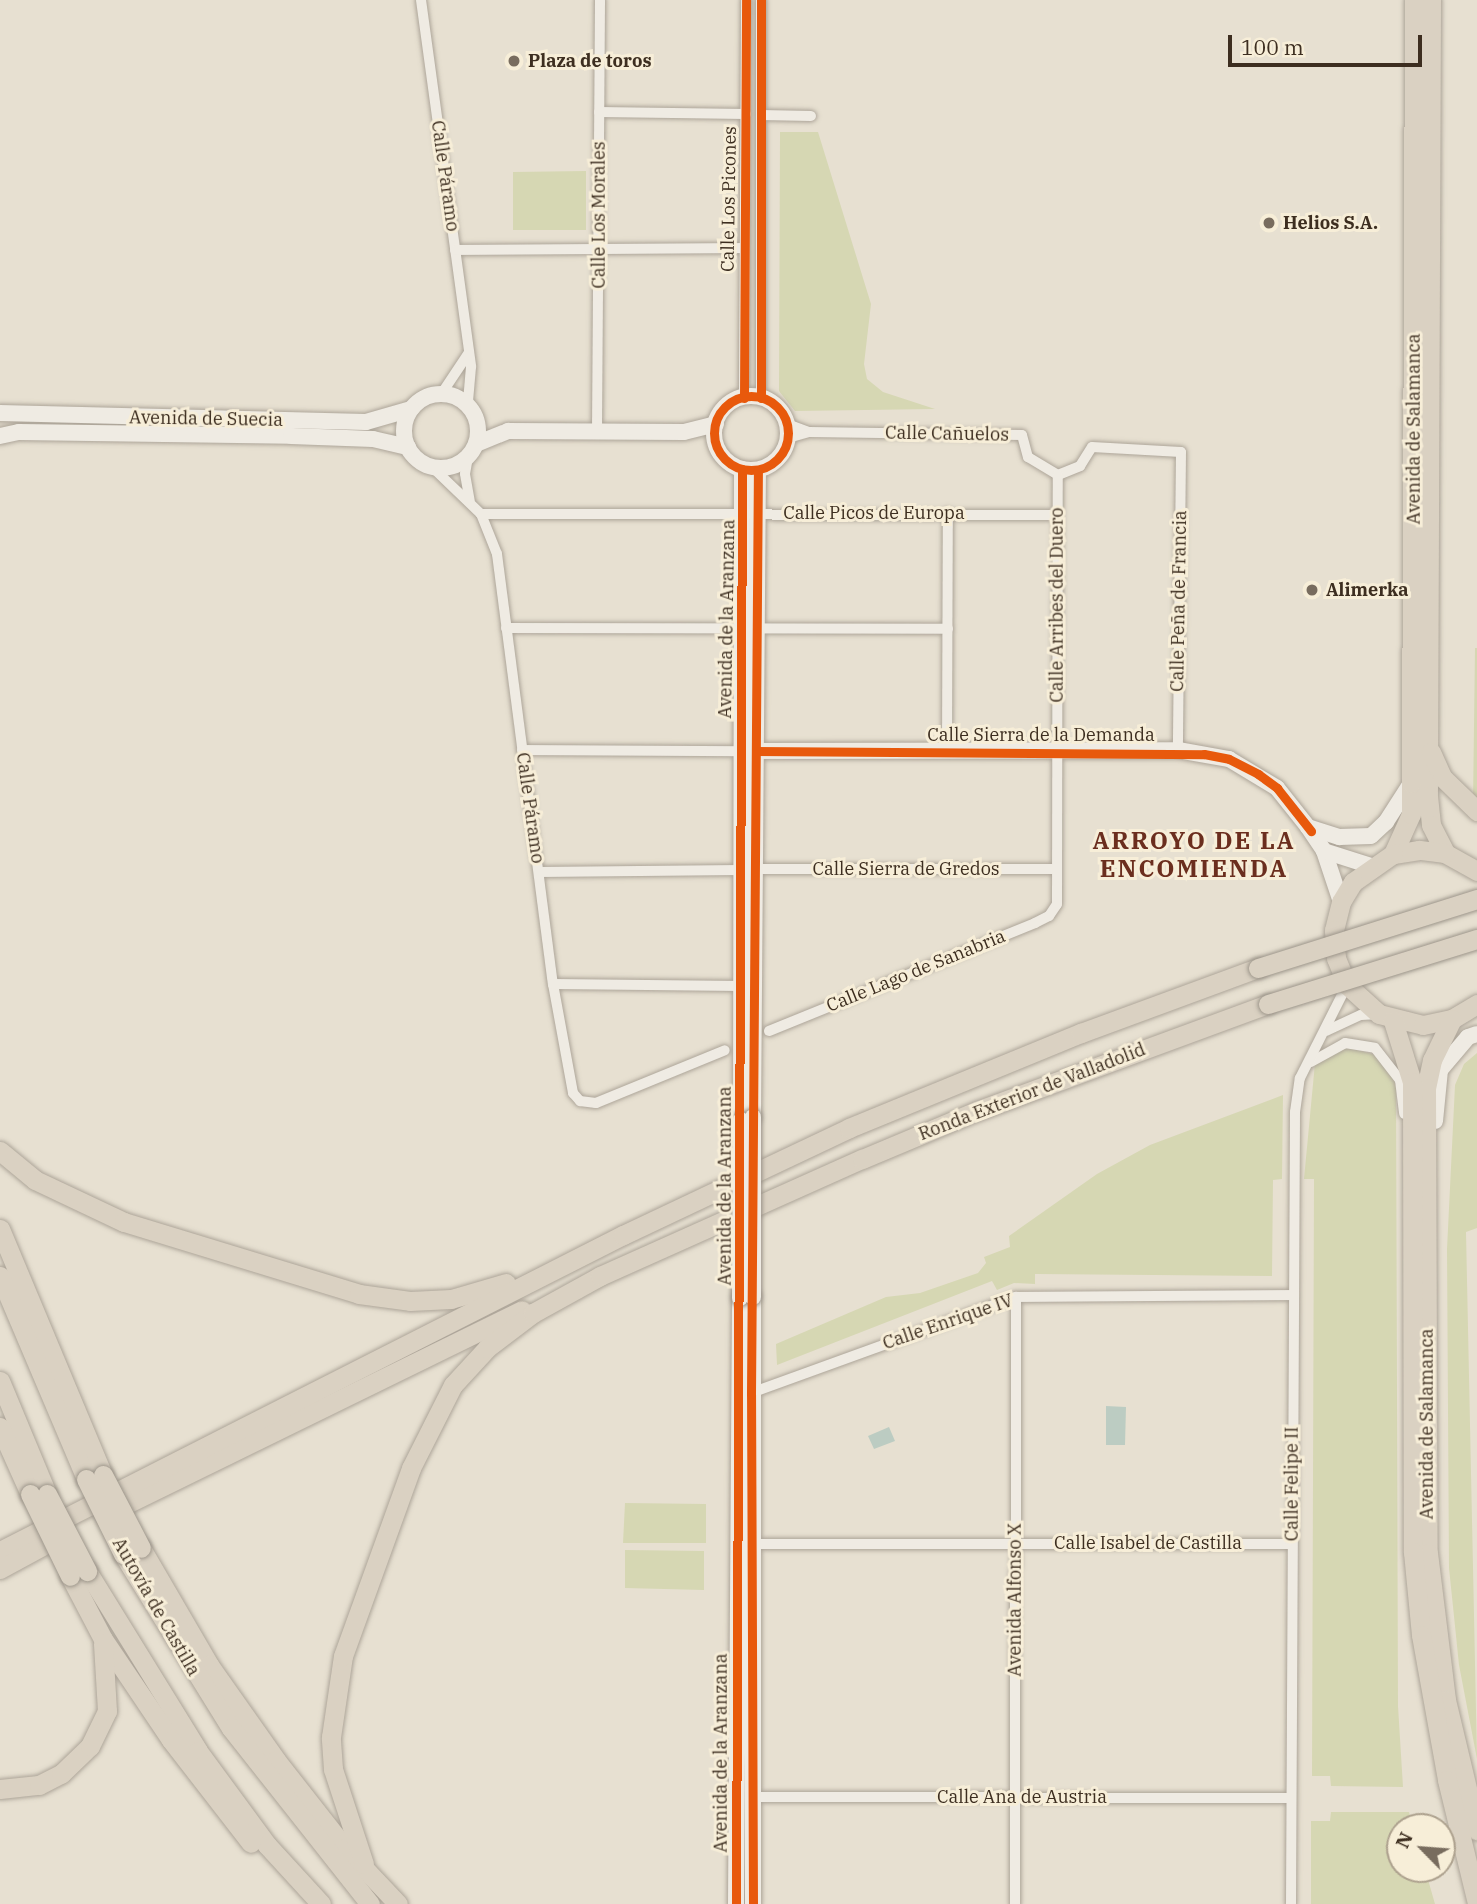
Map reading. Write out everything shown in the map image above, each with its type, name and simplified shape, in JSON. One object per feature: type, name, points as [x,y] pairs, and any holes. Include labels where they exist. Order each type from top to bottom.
[{"type":"highway","name":"Avenida de Salamanca","points":[[1393,854],[1411,814],[1414,0]]},
{"type":"highway","name":"Avenida de Salamanca","points":[[1431,0],[1428,744],[1431,825],[1445,853]]},
{"type":"highway","points":[[1428,744],[1442,777],[1477,811]]},
{"type":"highway","points":[[1469,1012],[1423,1025],[1386,1017],[1347,985],[1335,949],[1334,930],[1341,902],[1371,866],[1393,854],[1419,850],[1445,853],[1473,863]]},
{"type":"highway","name":"Ronda Exterior de Valladolid","points":[[623,1235],[956,1082],[1258,968],[1477,899]]},
{"type":"highway","name":"Ronda Exterior de Valladolid","points":[[600,1276],[977,1111],[1268,1004],[1477,939]]},
{"type":"highway","name":"Avenida de Salamanca","points":[[1469,1012],[1432,1060],[1426,1088],[1420,1188],[1413,1552],[1420,1621],[1437,1729],[1477,1903]]},
{"type":"highway","name":"Avenida de Salamanca","points":[[1386,1017],[1412,1082],[1420,1188],[1428,1553],[1446,1700],[1477,1830]]},
{"type":"highway","points":[[0,1151],[35,1180],[124,1222],[359,1294],[410,1301],[479,1294],[623,1235]]},
{"type":"highway","points":[[0,1229],[94,1477]]},
{"type":"highway","points":[[0,1550],[623,1235]]},
{"type":"highway","name":"Autovía de Castilla","points":[[0,1276],[94,1477],[231,1728],[370,1904]]},
{"type":"highway","points":[[0,1569],[424,1357],[600,1276]]},
{"type":"highway","points":[[364,1864],[333,1769],[335,1692],[342,1656],[411,1468],[439,1408],[469,1366],[533,1313],[600,1276]]},
{"type":"highway","points":[[0,1381],[39,1494]]},
{"type":"highway","points":[[0,1427],[39,1494],[78,1573],[103,1639],[212,1796],[305,1904]]},
{"type":"highway","points":[[132,1551],[276,1760],[345,1847],[364,1864],[398,1904]]},
{"type":"highway","points":[[78,1573],[198,1751],[267,1845],[321,1904]]},
{"type":"highway","points":[[0,1789],[39,1785],[61,1774],[90,1746],[107,1711],[103,1639]]},
{"type":"street","name":"Calle Páramo","points":[[421,0],[469,352],[472,410]]},
{"type":"street","name":"Calle Los Morales","points":[[597,431],[600,0]]},
{"type":"street","name":"Calle Los Picones","points":[[744,398],[746,0]]},
{"type":"street","name":"Calle Los Picones","points":[[761,0],[761,398]]},
{"type":"street","points":[[599,112],[746,114]]},
{"type":"street","points":[[761,115],[811,116]]},
{"type":"street","points":[[455,250],[744,248]]},
{"type":"street","points":[[442,393],[469,352]]},
{"type":"street","points":[[508,431],[442,393],[430,395],[411,409],[405,421],[408,447],[432,467],[452,467],[472,450],[508,431],[715,432]]},
{"type":"street","points":[[744,398],[761,398],[779,409],[787,431],[777,460],[750,469],[727,461],[715,432],[726,407],[744,398]]},
{"type":"street","name":"Avenida de Suecia","points":[[0,412],[366,422],[411,409]]},
{"type":"street","points":[[470,501],[465,474],[472,450],[472,410]]},
{"type":"street","name":"Calle Cañuelos","points":[[787,431],[1022,435],[1028,457],[1058,475]]},
{"type":"street","name":"Avenida de Suecia","points":[[0,436],[33,432],[291,436],[373,439],[408,447]]},
{"type":"street","name":"Calle Peña de Francia","points":[[1058,475],[1080,466],[1092,447],[1181,452],[1178,750]]},
{"type":"street","name":"Calle Páramo","points":[[432,467],[481,514],[498,554],[553,984],[569,1084],[580,1101],[596,1103],[725,1050]]},
{"type":"street","name":"Avenida de la Aranzana","points":[[736,1904],[747,1297],[750,469]]},
{"type":"street","name":"Calle Arribes del Duero","points":[[1057,904],[1058,475]]},
{"type":"street","points":[[947,751],[948,513]]},
{"type":"street","name":"Calle Picos de Europa","points":[[481,514],[1057,515]]},
{"type":"street","points":[[506,628],[948,629]]},
{"type":"street","name":"Calle Sierra de la Demanda","points":[[522,750],[1178,750],[1229,759],[1258,774],[1277,788],[1308,827],[1325,851],[1341,902]]},
{"type":"street","points":[[1308,827],[1339,837],[1371,836],[1386,822],[1411,783]]},
{"type":"street","points":[[1325,851],[1371,866]]},
{"type":"street","name":"Calle Sierra de Gredos","points":[[539,872],[1057,869]]},
{"type":"street","name":"Avenida de la Aranzana","points":[[747,1119],[741,986],[748,870]]},
{"type":"street","name":"Calle Lago de Sanabria","points":[[769,1031],[1035,923],[1049,916],[1057,904]]},
{"type":"street","points":[[553,984],[741,986]]},
{"type":"street","name":"Calle Felipe II","points":[[1291,1904],[1295,1112],[1306,1066],[1347,985]]},
{"type":"street","points":[[1326,1031],[1361,1015],[1386,1017]]},
{"type":"street","points":[[1420,1188],[1440,1070],[1468,1037],[1477,1034]]},
{"type":"street","name":"Avenida de Salamanca","points":[[1306,1066],[1345,1043],[1375,1048],[1400,1080],[1420,1188]]},
{"type":"street","name":"Calle Enrique IV","points":[[744,1394],[1016,1297],[1292,1295]]},
{"type":"street","name":"Avenida Alfonso X","points":[[1015,1904],[1016,1297]]},
{"type":"street","name":"Avenida de la Aranzana","points":[[744,1394],[752,1544],[753,1904]]},
{"type":"street","name":"Calle Isabel de Castilla","points":[[752,1544],[1292,1544]]},
{"type":"street","name":"Calle Ana de Austria","points":[[754,1797],[1291,1798]]},
{"type":"green space","points":[[780,132],[818,132],[871,304],[864,364],[867,379],[883,392],[935,409],[795,411],[779,391]]},
{"type":"green space","points":[[586,171],[586,230],[513,230],[513,172]]},
{"type":"green space","points":[[1477,648],[1477,806],[1473,803]]},
{"type":"green space","points":[[1350,1048],[1376,1055],[1394,1076],[1396,1088],[1398,1706],[1403,1787],[1331,1786],[1330,1776],[1312,1776],[1314,1179],[1304,1179],[1315,1063],[1338,1049]]},
{"type":"green space","points":[[1477,1053],[1477,1228],[1466,1232],[1477,1759],[1459,1665],[1449,1568],[1447,1249],[1455,1085],[1464,1064]]},
{"type":"green space","points":[[1283,1095],[1282,1179],[1273,1180],[1272,1276],[1035,1274],[1035,1284],[1014,1283],[997,1290],[992,1281],[777,1365],[776,1344],[886,1297],[920,1293],[978,1273],[986,1263],[984,1257],[1010,1247],[1009,1236],[1097,1174],[1150,1145]]},
{"type":"green space","points":[[625,1503],[706,1504],[706,1543],[623,1543]]},
{"type":"green space","points":[[625,1550],[704,1551],[704,1590],[625,1588]]},
{"type":"green space","points":[[1331,1812],[1409,1812],[1386,1813],[1386,1883],[1429,1883],[1435,1904],[1311,1904],[1311,1821],[1330,1821]]},
{"type":"shaded area","points":[[1106,1406],[1126,1407],[1125,1445],[1106,1445]]},
{"type":"shaded area","points":[[889,1427],[895,1441],[874,1449],[868,1436]]},
{"type":"cycle path","points":[[744,398],[746,0]]},
{"type":"cycle path","points":[[761,0],[761,398]]},
{"type":"cycle path","points":[[751,396],[765,399],[777,407],[785,419],[788,433],[785,447],[777,459],[765,467],[751,470],[737,467],[725,459],[717,447],[714,433],[717,419],[725,407],[737,399],[751,396]]},
{"type":"cycle path","points":[[736,1904],[742,469]]},
{"type":"cycle path","points":[[753,1904],[751,1394],[758,470]]},
{"type":"cycle path","points":[[756,751],[1204,754],[1229,759],[1258,774],[1277,788],[1311,831]]},
{"type":"place","name":"Plaza de toros","points":[[514,61]]},
{"type":"place","name":"Helios S.A.","points":[[1269,223]]},
{"type":"place","name":"Alimerka","points":[[1312,590]]},
{"type":"district","name":"ARROYO DE LA ENCOMIENDA","points":[[1194,855]]}]
